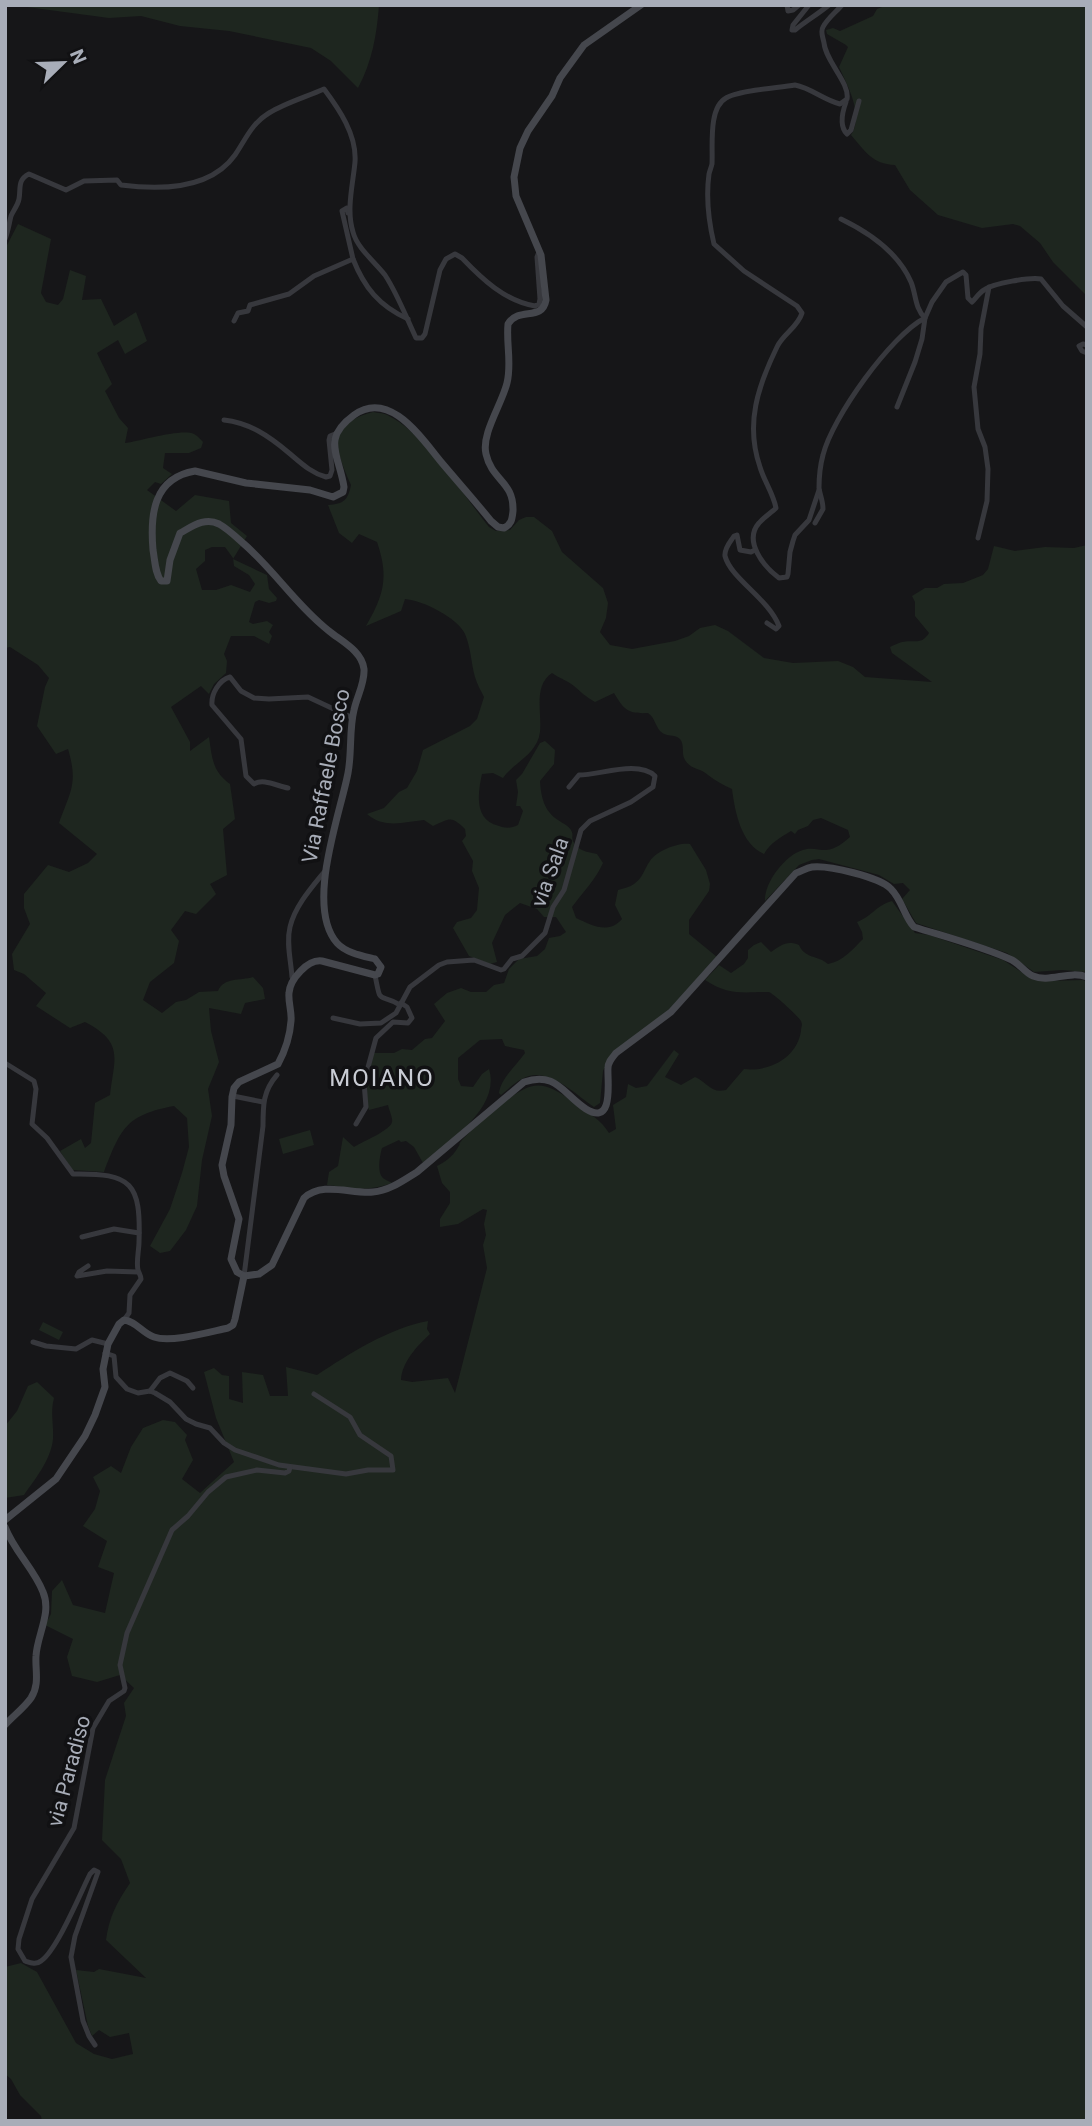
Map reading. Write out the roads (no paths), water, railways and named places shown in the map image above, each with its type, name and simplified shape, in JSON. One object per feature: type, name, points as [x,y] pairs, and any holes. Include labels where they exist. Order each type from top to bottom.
[{"type":"street","points":[[224,421],[240,422],[254,427],[309,470],[326,477],[330,476],[332,470],[330,436],[365,409],[386,409],[398,415],[418,432],[495,524],[504,528],[509,525],[512,520],[512,493],[493,471],[486,456],[486,436],[502,399],[510,369],[508,324],[517,314],[537,312],[545,307],[546,300],[540,252],[516,196],[514,177],[520,148],[560,78],[584,45],[641,5]]},
{"type":"street","points":[[787,5],[788,10],[799,5]]},
{"type":"street","points":[[809,5],[792,30],[828,5]]},
{"type":"street","points":[[842,5],[824,25],[821,34],[827,56],[849,95],[842,111],[842,128],[847,134],[851,130],[859,101]]},
{"type":"street","points":[[847,99],[839,104],[795,85],[739,93],[723,100],[712,128],[709,197],[714,244],[744,271],[797,306],[803,313],[777,345],[755,400],[753,421],[754,448],[776,508],[754,531],[755,550],[771,572],[779,578],[787,577],[795,535],[809,520],[819,490],[820,469],[827,442],[846,407],[891,347],[925,318]]},
{"type":"street","points":[[5,239],[19,199],[19,186],[26,175],[66,190],[84,181],[117,180],[121,185],[148,189],[199,180],[223,169],[236,154],[247,132],[269,113],[324,89],[339,110],[353,143],[353,234],[398,297],[416,338],[424,337],[440,270],[446,260],[455,254],[505,296],[534,306],[539,304],[540,299],[537,257],[540,252]]},
{"type":"street","points":[[352,226],[348,224],[347,208],[344,209],[342,211],[345,228],[361,279],[384,306],[408,319]]},
{"type":"street","points":[[841,219],[869,233],[899,263],[911,283],[919,312],[925,318]]},
{"type":"street","points":[[234,321],[238,313],[248,311],[250,305],[289,294],[314,276],[353,259]]},
{"type":"street","points":[[897,407],[915,362],[925,318],[938,291],[960,273],[966,275],[968,299],[972,302],[982,290],[989,287],[1032,278],[1041,279],[1063,306],[1087,327]]},
{"type":"street","points":[[978,538],[987,501],[988,469],[985,447],[978,429],[974,387],[989,287]]},
{"type":"street","points":[[1087,345],[1079,346],[1087,353]]},
{"type":"street","name":"Via Raffaele Bosco","points":[[335,434],[334,444],[344,486],[343,492],[338,495],[333,497],[310,490],[246,483],[202,472],[188,473],[172,481],[158,496],[151,527],[156,572],[162,581],[167,581],[170,560],[180,533],[202,522],[220,524],[258,556],[325,628],[353,649],[363,663],[363,680],[353,718],[348,772],[324,884],[326,914],[334,938],[344,948],[375,959],[381,967],[378,974],[374,975]]},
{"type":"street","points":[[815,523],[823,509],[819,490]]},
{"type":"street","points":[[755,550],[740,550],[737,535],[726,549],[725,555],[737,576],[759,596],[779,626],[776,629],[767,623]]},
{"type":"street","points":[[288,788],[263,781],[254,785],[248,779],[241,739],[212,705],[212,696],[223,679],[230,677],[241,691],[254,698],[308,697],[353,718]]},
{"type":"street","name":"via Sala","points":[[401,1004],[410,987],[439,965],[474,960],[501,970],[512,959],[522,956],[545,933],[553,907],[565,890],[582,830],[590,821],[631,802],[653,787],[656,776],[640,769],[606,771],[579,775],[569,786]]},
{"type":"street","points":[[356,1124],[366,1108],[364,1082],[376,1038],[393,1022],[408,1023],[412,1018],[411,1012],[399,1003],[381,998],[374,975],[316,960],[309,963],[291,984],[288,994],[292,1017],[289,1036],[278,1064],[239,1082],[234,1088],[230,1132],[222,1165],[239,1225],[231,1259],[237,1272],[244,1276],[259,1275],[272,1265],[303,1198],[310,1192],[336,1189],[374,1192],[404,1181],[524,1083],[536,1078],[544,1079],[561,1087],[587,1110],[601,1111],[607,1104],[609,1094],[610,1060],[671,1012],[796,873],[805,869],[829,868],[882,883],[891,889],[914,927],[1000,955],[1016,962],[1034,977],[1051,978],[1080,974],[1087,977]]},
{"type":"street","points":[[292,977],[290,927],[303,902],[325,871]]},
{"type":"street","points":[[333,1018],[360,1024],[381,1023],[396,1013],[401,1004]]},
{"type":"street","points":[[5,1063],[34,1081],[36,1089],[32,1124],[47,1138],[73,1174],[108,1175],[121,1178],[130,1185],[138,1200],[138,1272]]},
{"type":"street","points":[[124,1320],[130,1321],[151,1336],[168,1339],[233,1325],[244,1276],[263,1102],[266,1091],[277,1075]]},
{"type":"street","points":[[233,1096],[263,1102]]},
{"type":"street","points":[[82,1237],[114,1229],[139,1233]]},
{"type":"street","points":[[5,1520],[56,1479],[85,1436],[105,1387],[103,1369],[108,1344],[119,1324],[129,1313],[130,1295],[142,1275],[138,1272],[107,1271],[78,1276],[79,1272],[88,1266]]},
{"type":"street","points":[[33,1342],[76,1349],[92,1340],[108,1344]]},
{"type":"street","points":[[105,1353],[114,1356],[116,1377],[127,1389],[143,1394],[150,1391],[160,1378],[170,1373],[187,1381],[193,1388]]},
{"type":"street","points":[[150,1391],[170,1402],[186,1419],[210,1428],[230,1448],[269,1462],[346,1474],[368,1470],[393,1470],[391,1455],[360,1435],[350,1417],[314,1394]]},
{"type":"street","name":"via Paradiso","points":[[95,2045],[83,2021],[71,1957],[75,1936],[98,1872],[94,1870],[90,1874],[55,1943],[40,1963],[36,1964],[25,1961],[18,1949],[30,1904],[74,1828],[93,1728],[109,1701],[124,1691],[120,1665],[127,1633],[172,1530],[226,1477],[257,1470],[285,1473],[290,1467]]},
{"type":"street","points":[[5,1527],[13,1546],[43,1590],[46,1611],[36,1652],[38,1672],[34,1691],[31,1698],[5,1725]]},
{"type":"district","name":"MOIANO","points":[[382,1078]]}]
